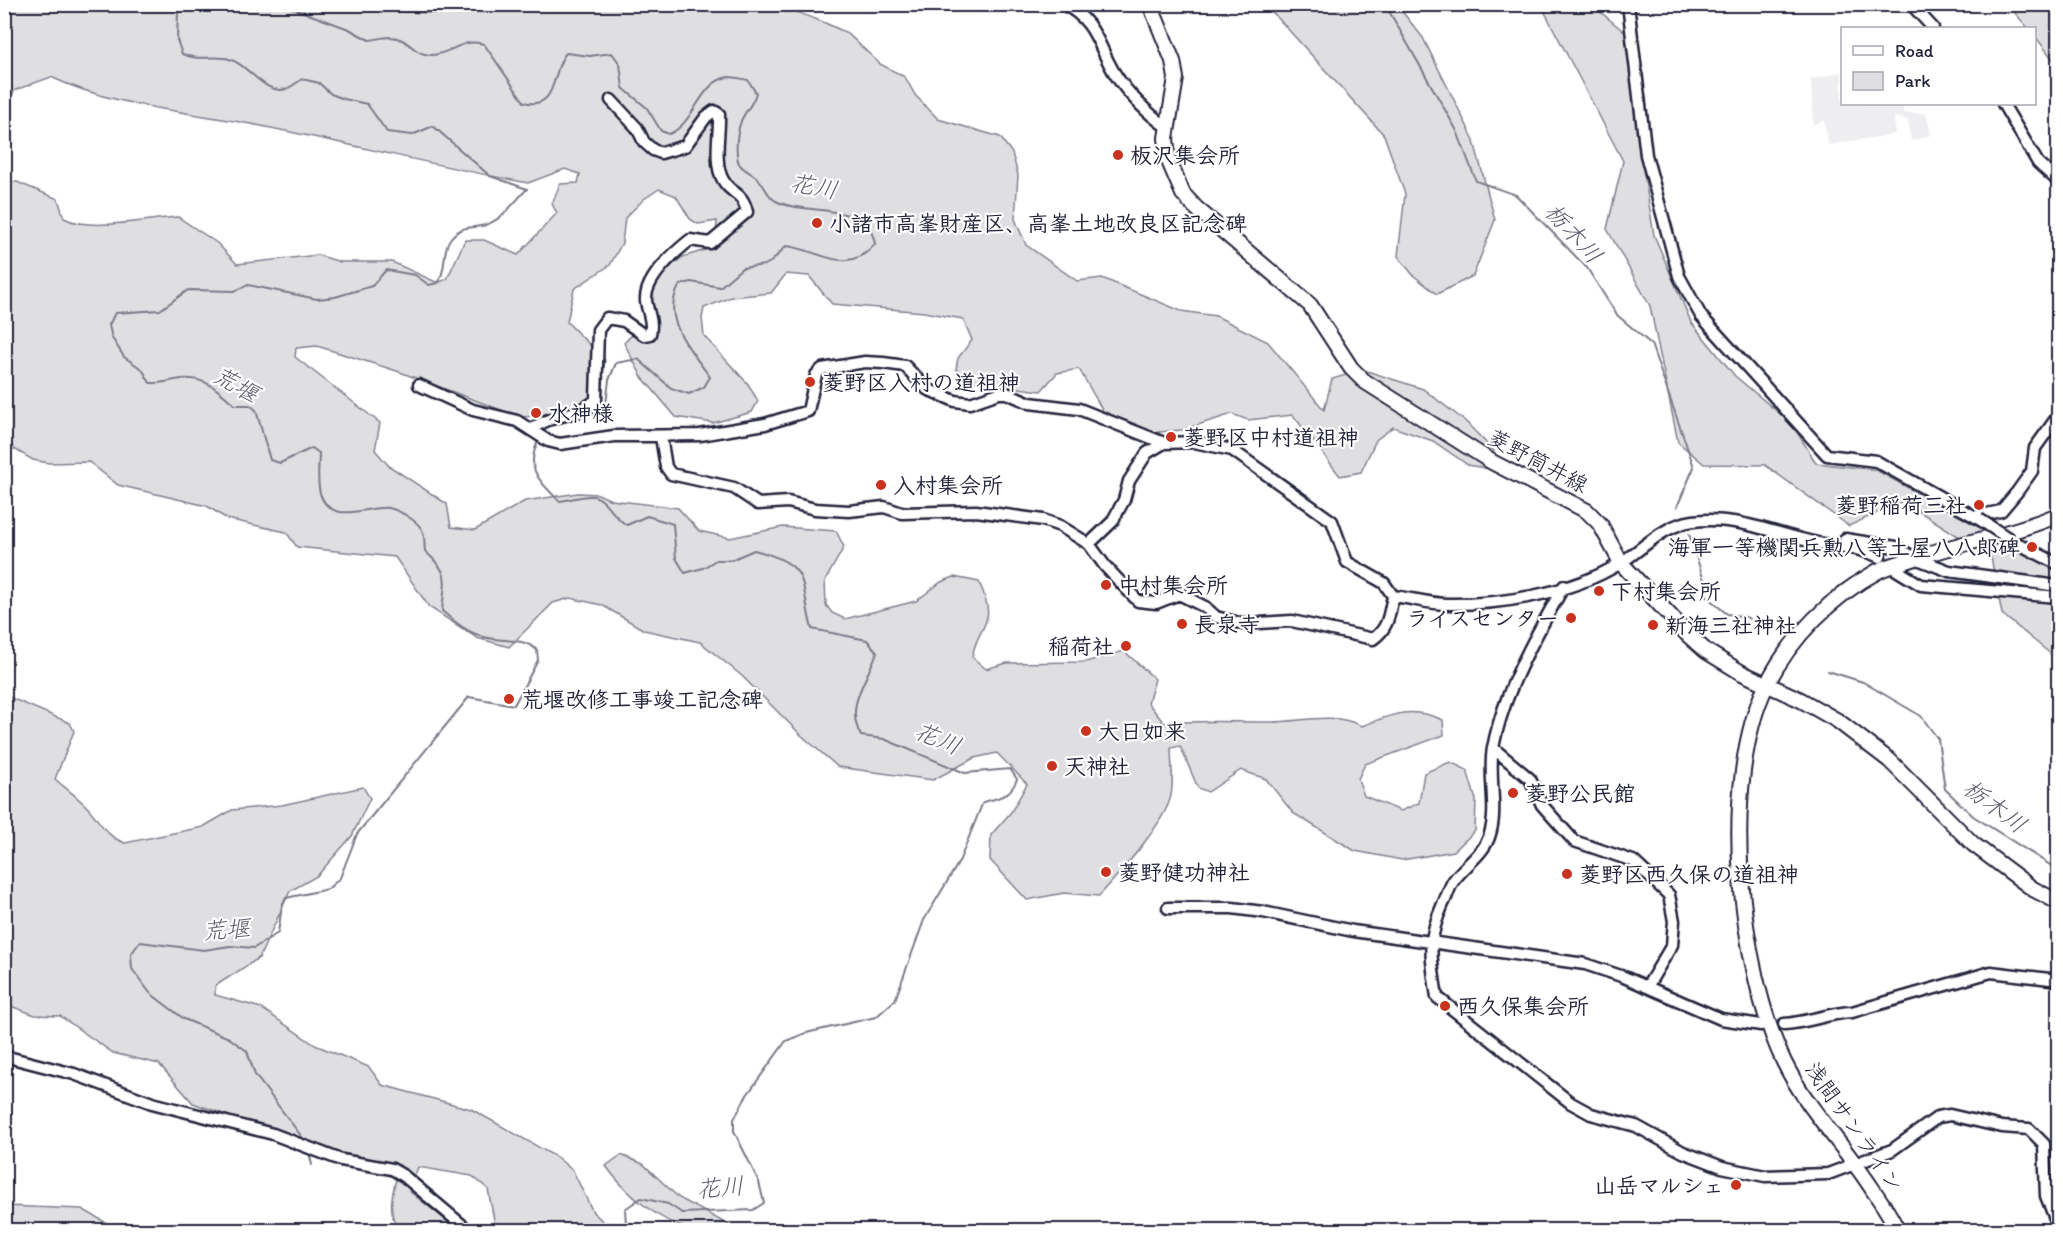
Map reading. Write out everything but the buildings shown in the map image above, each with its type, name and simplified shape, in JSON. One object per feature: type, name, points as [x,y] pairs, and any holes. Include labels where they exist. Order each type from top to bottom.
[{"type":"main road","name":"菱野筒井線","points":[[1150,4],[1173,61],[1176,78],[1167,127],[1168,159],[1183,194],[1196,208],[1310,305],[1351,368],[1364,381],[1492,462],[1587,511],[1600,524],[1621,563],[1697,643],[1724,663],[1801,700],[1838,721],[1889,760],[1973,844],[2033,889],[2058,902]]},
{"type":"main road","name":"浅間サンライン","points":[[1897,1230],[1856,1164],[1797,1086],[1772,1031],[1752,964],[1743,888],[1741,790],[1752,728],[1767,685],[1787,652],[1829,606],[1880,570],[2058,515]]},
{"type":"street","points":[[1063,4],[1087,19],[1116,76],[1154,117],[1167,127]]},
{"type":"street","points":[[1628,4],[1646,155],[1676,268],[1701,316],[1827,455],[1876,461],[1978,518],[2011,540],[2058,564]]},
{"type":"street","points":[[1911,4],[1932,27]]},
{"type":"street","points":[[532,429],[550,417],[581,411],[596,400],[598,330],[607,318],[624,321],[644,335],[650,334],[652,324],[646,299],[647,291],[667,259],[690,240],[710,243],[747,212],[744,199],[724,182],[719,172],[720,114],[714,111],[706,117],[685,146],[661,153],[653,150],[644,142],[637,128],[611,99]]},
{"type":"street","points":[[2004,105],[2038,163],[2058,181]]},
{"type":"street","points":[[418,385],[473,410],[517,421],[548,441],[560,444],[614,436],[700,435],[796,417],[807,411],[816,375],[822,369],[865,362],[905,366],[927,388],[944,398],[970,403],[999,393],[1007,393],[1030,402],[1079,409],[1164,443],[1216,445],[1232,450],[1332,521],[1347,562],[1384,583],[1393,596],[1388,622],[1383,632],[1372,639],[1292,621],[1244,624],[1216,617],[1205,607],[1179,594],[1156,603],[1138,601],[1105,566],[1089,544],[1060,526],[1043,520],[976,512],[902,513],[884,507],[849,512],[815,509],[788,502],[758,504],[734,488],[671,474],[666,466],[661,437]]},
{"type":"street","points":[[1978,518],[2001,511],[2017,492],[2031,471],[2035,448],[2058,416]]},
{"type":"street","points":[[1089,544],[1112,522],[1124,500],[1129,481],[1147,453],[1164,443]]},
{"type":"street","points":[[1393,596],[1446,604],[1492,603],[1564,586],[1599,576],[1666,531],[1693,521],[1733,520],[1818,543],[1848,546],[1880,557]]},
{"type":"street","points":[[1818,543],[1845,539],[1881,544],[1904,549],[1915,558],[1940,568],[1972,576],[2058,586]]},
{"type":"street","points":[[1895,569],[1921,585],[2058,597]]},
{"type":"street","points":[[1564,586],[1524,657],[1493,748],[1490,770],[1493,809],[1490,835],[1486,844],[1453,881],[1430,940],[1437,997],[1571,1103],[1591,1114],[1636,1126],[1683,1152],[1722,1167],[1765,1176],[1828,1174],[1892,1150],[1938,1117],[1950,1115],[2029,1129],[2044,1144],[2046,1196],[2058,1226]]},
{"type":"street","points":[[1493,748],[1530,778],[1542,805],[1574,842],[1633,861],[1669,895],[1674,921],[1672,945],[1647,987]]},
{"type":"street","points":[[1168,908],[1232,908],[1353,931],[1430,940],[1585,964],[1647,987],[1720,1019],[1761,1025]]},
{"type":"street","points":[[1784,1024],[1798,1023],[1831,1013],[1852,1012],[1991,972],[2058,980]]},
{"type":"street","points":[[4,1056],[74,1074],[152,1103],[273,1134],[341,1160],[392,1169],[404,1176],[468,1230]]},
{"type":"shaded area","points":[[1841,72],[1841,105],[1903,105],[1903,113],[1926,113],[1931,135],[1911,141],[1908,120],[1894,117],[1895,134],[1828,145],[1824,120],[1813,125],[1811,79]]},
{"type":"green space","points":[[327,4],[376,11],[432,13],[506,4],[775,4],[823,22],[847,33],[880,64],[905,77],[915,95],[938,119],[1000,137],[1012,153],[1018,175],[1015,219],[1026,245],[1077,281],[1102,278],[1181,311],[1216,316],[1268,342],[1324,410],[1332,379],[1364,370],[1423,389],[1465,421],[1494,451],[1489,469],[1468,465],[1433,441],[1393,427],[1376,440],[1361,472],[1340,476],[1293,415],[1248,420],[1232,414],[1182,430],[1136,434],[1107,418],[1079,369],[1057,373],[1041,391],[966,381],[956,369],[958,358],[972,340],[963,319],[924,312],[832,304],[809,276],[786,274],[771,293],[731,297],[704,308],[702,318],[704,336],[748,384],[758,401],[752,412],[713,423],[676,417],[642,377],[624,343],[631,336],[650,331],[654,278],[683,257],[715,247],[717,221],[698,224],[690,219],[676,196],[659,189],[644,199],[625,218],[622,243],[610,265],[574,289],[567,322],[605,360],[602,380],[590,397],[569,414],[520,417],[397,371],[317,346],[296,348],[295,357],[380,423],[375,450],[389,466],[447,504],[451,527],[475,530],[525,501],[578,493],[598,494],[611,500],[678,508],[699,531],[730,538],[783,527],[836,531],[844,547],[825,581],[826,605],[832,613],[845,619],[916,601],[941,582],[954,577],[979,582],[985,596],[987,616],[972,657],[986,669],[1007,663],[1086,662],[1124,651],[1155,679],[1148,703],[1164,723],[1283,722],[1328,718],[1362,726],[1402,713],[1421,713],[1443,720],[1444,735],[1365,764],[1358,779],[1364,796],[1401,811],[1419,803],[1424,773],[1450,762],[1467,770],[1476,800],[1475,831],[1454,851],[1402,860],[1355,851],[1293,813],[1266,779],[1241,770],[1208,792],[1198,788],[1180,746],[1171,748],[1172,789],[1168,806],[1161,819],[1141,847],[1099,896],[1064,893],[1027,900],[990,860],[991,835],[1011,812],[1027,784],[997,753],[974,758],[933,780],[838,767],[801,735],[742,676],[700,642],[644,630],[602,605],[570,598],[553,603],[509,647],[477,638],[429,607],[395,557],[297,547],[286,532],[227,519],[207,506],[118,485],[89,462],[49,463],[33,460],[14,449],[5,436],[5,181],[17,182],[58,199],[64,218],[75,222],[119,224],[178,217],[217,243],[237,264],[318,255],[340,262],[392,262],[438,283],[447,279],[465,240],[484,240],[518,255],[557,213],[552,204],[560,184],[578,183],[580,174],[565,169],[528,183],[286,131],[149,107],[99,95],[51,77],[15,90],[5,107],[5,5]]},
{"type":"green space","points":[[1266,5],[1397,5],[1423,38],[1473,138],[1495,220],[1473,276],[1437,294],[1413,275],[1398,256],[1405,194],[1384,135]]},
{"type":"green space","points":[[1541,5],[1592,5],[1639,44],[1638,137],[1654,235],[1691,322],[1735,376],[1792,424],[1816,463],[1876,470],[2058,571],[2058,660],[2002,614],[1991,557],[1903,501],[1849,526],[1765,465],[1704,464],[1678,442],[1650,306],[1607,229],[1623,161]]},
{"type":"green space","points":[[2008,5],[2058,5],[2058,66],[2036,37],[2036,27],[2027,27]]},
{"type":"green space","points":[[4,695],[70,723],[74,731],[55,779],[93,813],[108,833],[125,843],[203,827],[232,810],[282,805],[363,787],[370,798],[352,836],[317,876],[290,891],[259,958],[215,986],[215,995],[261,1008],[315,1045],[369,1067],[382,1085],[471,1109],[558,1158],[573,1171],[593,1212],[612,1230],[496,1230],[488,1189],[472,1176],[418,1167],[409,1191],[458,1230],[399,1230],[392,1215],[392,1198],[400,1165],[319,1148],[193,1103],[159,1064],[113,1053],[60,1016],[35,1015],[5,1004]]},
{"type":"green space","points":[[621,1155],[643,1164],[679,1198],[738,1230],[714,1232],[691,1230],[654,1213],[633,1196],[606,1166]]},
{"type":"green space","points":[[5,1206],[82,1209],[119,1230],[5,1230]]},
{"type":"waterway","name":"荒堰","points":[[131,4],[145,4]]},
{"type":"waterway","name":"荒堰","points":[[170,4],[178,10],[177,40],[182,54],[232,60],[262,83],[278,90],[286,89],[302,79],[319,83],[331,94],[367,104],[387,132],[412,135],[433,126],[490,176],[527,189],[494,221],[459,231],[450,239],[446,249],[443,272],[438,283],[429,285],[415,275],[386,270],[372,286],[335,297],[317,299],[248,285],[235,291],[188,290],[160,310],[115,313],[109,325],[112,338],[124,357],[142,369],[150,383],[182,379],[199,380],[212,386],[235,405],[250,405],[256,410],[270,460],[280,463],[312,448],[319,453],[319,491],[327,505],[334,510],[352,512],[389,508],[414,521],[423,532],[425,551],[443,572],[445,583],[442,611],[473,633],[486,638],[516,641],[530,645],[537,650],[538,660],[514,705],[469,697],[357,834],[340,878],[328,889],[286,898],[282,905],[278,933],[254,948],[230,946],[204,950],[140,942],[131,954],[132,969],[150,993],[184,1019],[229,1038],[247,1051],[255,1075],[305,1141]]},
{"type":"waterway","name":"花川","points":[[281,4],[349,29],[369,40],[398,38],[418,51],[430,55],[463,44],[476,42],[484,44],[524,102],[535,103],[549,95],[561,60],[566,53],[590,56],[612,53],[620,64],[623,88],[647,108],[661,131],[669,134],[678,129],[704,94],[719,80],[729,77],[748,80],[756,93],[739,129],[737,159],[740,165],[756,177],[770,197],[776,201],[802,208],[848,215],[861,221],[870,230],[875,244],[864,254],[853,259],[832,259],[786,246],[772,261],[765,265],[742,268],[720,287],[691,282],[680,285],[674,297],[675,321],[687,345],[710,377],[704,387],[689,394],[671,388],[638,359],[616,363],[609,380],[606,404],[593,415],[562,422]]},
{"type":"waterway","name":"栃木川","points":[[1385,4],[1457,131],[1476,181],[1516,195],[1587,268],[1617,315],[1651,344],[1694,467],[1677,507]]},
{"type":"waterway","name":"花川","points":[[539,439],[533,466],[545,487],[559,501],[584,496],[597,497],[627,525],[647,516],[673,524],[676,558],[685,573],[703,568],[716,560],[731,560],[754,550],[786,562],[795,569],[803,587],[812,629],[867,640],[877,652],[856,704],[856,725],[861,736],[884,739],[965,773],[1010,769],[1017,779],[1008,793],[983,802],[959,862],[924,920],[895,1000],[876,1017],[806,1033],[786,1041],[747,1095],[734,1119],[734,1131],[759,1182],[764,1203],[753,1210],[682,1213],[668,1204],[641,1198],[625,1209],[626,1224],[632,1230]]},
{"type":"waterway","name":"栃木川","points":[[1689,534],[1707,597],[1727,614],[1746,617],[1763,627]]},
{"type":"waterway","name":"栃木川","points":[[1828,671],[1863,682],[1921,716],[1938,739],[1945,789],[1973,816],[2058,870]]},
{"type":"waterway","name":"荒堰","points":[[309,1152],[312,1165]]},
{"type":"place","name":"板沢集会所","points":[[1118,155]]},
{"type":"place","name":"小諸市高峯財産区、高峯土地改良区記念碑","points":[[817,223]]},
{"type":"place","name":"菱野区入村の道祖神","points":[[810,382]]},
{"type":"place","name":"水神様","points":[[536,413]]},
{"type":"place","name":"菱野区中村道祖神","points":[[1171,437]]},
{"type":"place","name":"入村集会所","points":[[881,485]]},
{"type":"place","name":"菱野稲荷三社","points":[[1979,505]]},
{"type":"place","name":"海軍一等機関兵勲八等土屋八八郎碑","points":[[2032,547]]},
{"type":"place","name":"中村集会所","points":[[1106,585]]},
{"type":"place","name":"下村集会所","points":[[1599,591]]},
{"type":"place","name":"ライスセンター","points":[[1571,618]]},
{"type":"place","name":"長泉寺","points":[[1182,624]]},
{"type":"place","name":"新海三社神社","points":[[1653,625]]},
{"type":"place","name":"稲荷社","points":[[1126,646]]},
{"type":"place","name":"荒堰改修工事竣工記念碑","points":[[509,699]]},
{"type":"place","name":"大日如来","points":[[1086,731]]},
{"type":"place","name":"天神社","points":[[1052,766]]},
{"type":"place","name":"菱野公民館","points":[[1513,793]]},
{"type":"place","name":"菱野健功神社","points":[[1106,872]]},
{"type":"place","name":"菱野区西久保の道祖神","points":[[1567,874]]},
{"type":"place","name":"西久保集会所","points":[[1445,1006]]},
{"type":"place","name":"山岳マルシェ","points":[[1736,1185]]}]
